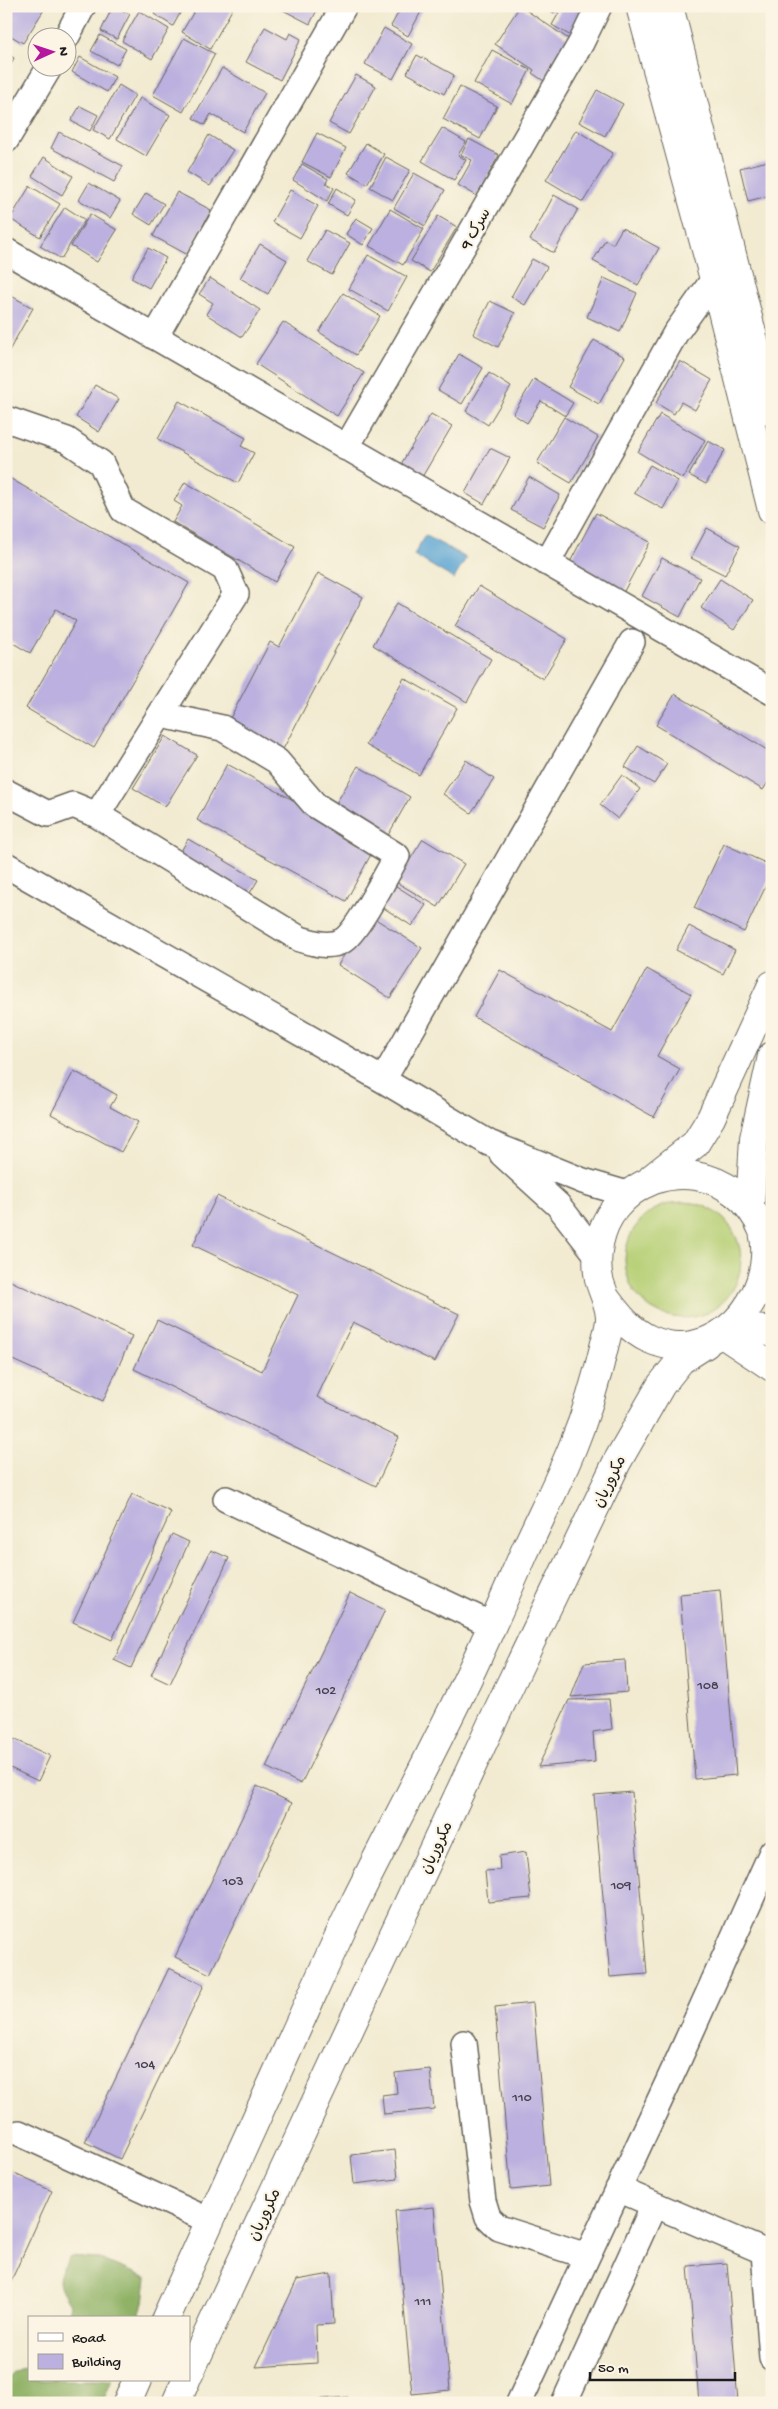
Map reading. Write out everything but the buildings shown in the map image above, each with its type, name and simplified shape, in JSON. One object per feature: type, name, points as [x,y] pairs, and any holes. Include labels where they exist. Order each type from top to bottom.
[{"type":"main road","points":[[640,6],[725,275],[772,412]]},
{"type":"main road","points":[[669,6],[772,510]]},
{"type":"main road","points":[[167,2316],[352,1907],[468,1679],[573,1447],[598,1377],[610,1320],[607,1300],[599,1278],[597,1255],[602,1232],[612,1212],[637,1188],[695,1144],[710,1118],[772,985]]},
{"type":"main road","points":[[750,1207],[754,1138],[772,1056]]},
{"type":"main road","points":[[637,1188],[674,1174],[703,1176],[729,1188],[750,1207],[769,1249],[765,1282],[754,1307],[724,1335]]},
{"type":"main road","points":[[607,1300],[625,1324],[651,1340],[681,1346],[724,1335],[764,1330],[772,1333]]},
{"type":"main road","points":[[724,1335],[772,1368]]},
{"type":"main road","name":"مکروریان","points":[[190,2372],[499,1708],[617,1462],[661,1385],[681,1360],[724,1335]]},
{"type":"main road","points":[[127,2403],[136,2382]]},
{"type":"main road","points":[[176,2403],[185,2382]]},
{"type":"street","points":[[72,28],[84,6]]},
{"type":"street","points":[[154,337],[344,6]]},
{"type":"street","name":"سرک 9","points":[[346,448],[581,43],[599,6]]},
{"type":"street","points":[[6,140],[43,78]]},
{"type":"street","points":[[6,250],[346,448],[772,692]]},
{"type":"street","points":[[547,563],[674,334],[725,275]]},
{"type":"street","points":[[6,419],[66,440],[101,463],[122,510],[225,569],[236,594],[162,715],[97,815]]},
{"type":"street","points":[[384,1080],[632,642]]},
{"type":"street","points":[[6,792],[48,814],[73,805],[97,815],[300,939],[325,945],[342,941],[354,927],[397,856],[314,805],[277,761],[222,728],[162,715]]},
{"type":"street","points":[[6,865],[384,1080],[489,1143],[583,1181],[637,1188]]},
{"type":"street","points":[[489,1143],[558,1205],[597,1255]]},
{"type":"street","points":[[226,1498],[492,1625]]},
{"type":"street","points":[[519,2403],[772,1852]]},
{"type":"street","points":[[464,2044],[483,2201],[488,2217],[499,2228],[587,2256]]},
{"type":"street","points":[[19,2133],[210,2221]]},
{"type":"street","points":[[618,2189],[768,2253],[772,2358]]},
{"type":"street","points":[[564,2403],[654,2204]]},
{"type":"green space","points":[[683,1202],[705,1207],[724,1219],[736,1238],[741,1260],[736,1282],[724,1301],[705,1313],[683,1318],[661,1313],[642,1301],[630,1282],[625,1260],[630,1238],[642,1219],[661,1207]]},
{"type":"green space","points":[[70,2257],[99,2259],[147,2278],[144,2302],[139,2316],[67,2316],[70,2304],[59,2280]]},
{"type":"green space","points":[[28,2366],[28,2382],[111,2382],[102,2403],[6,2403],[6,2380],[12,2374]]},
{"type":"water","points":[[425,535],[466,558],[454,579],[414,555]]}]
